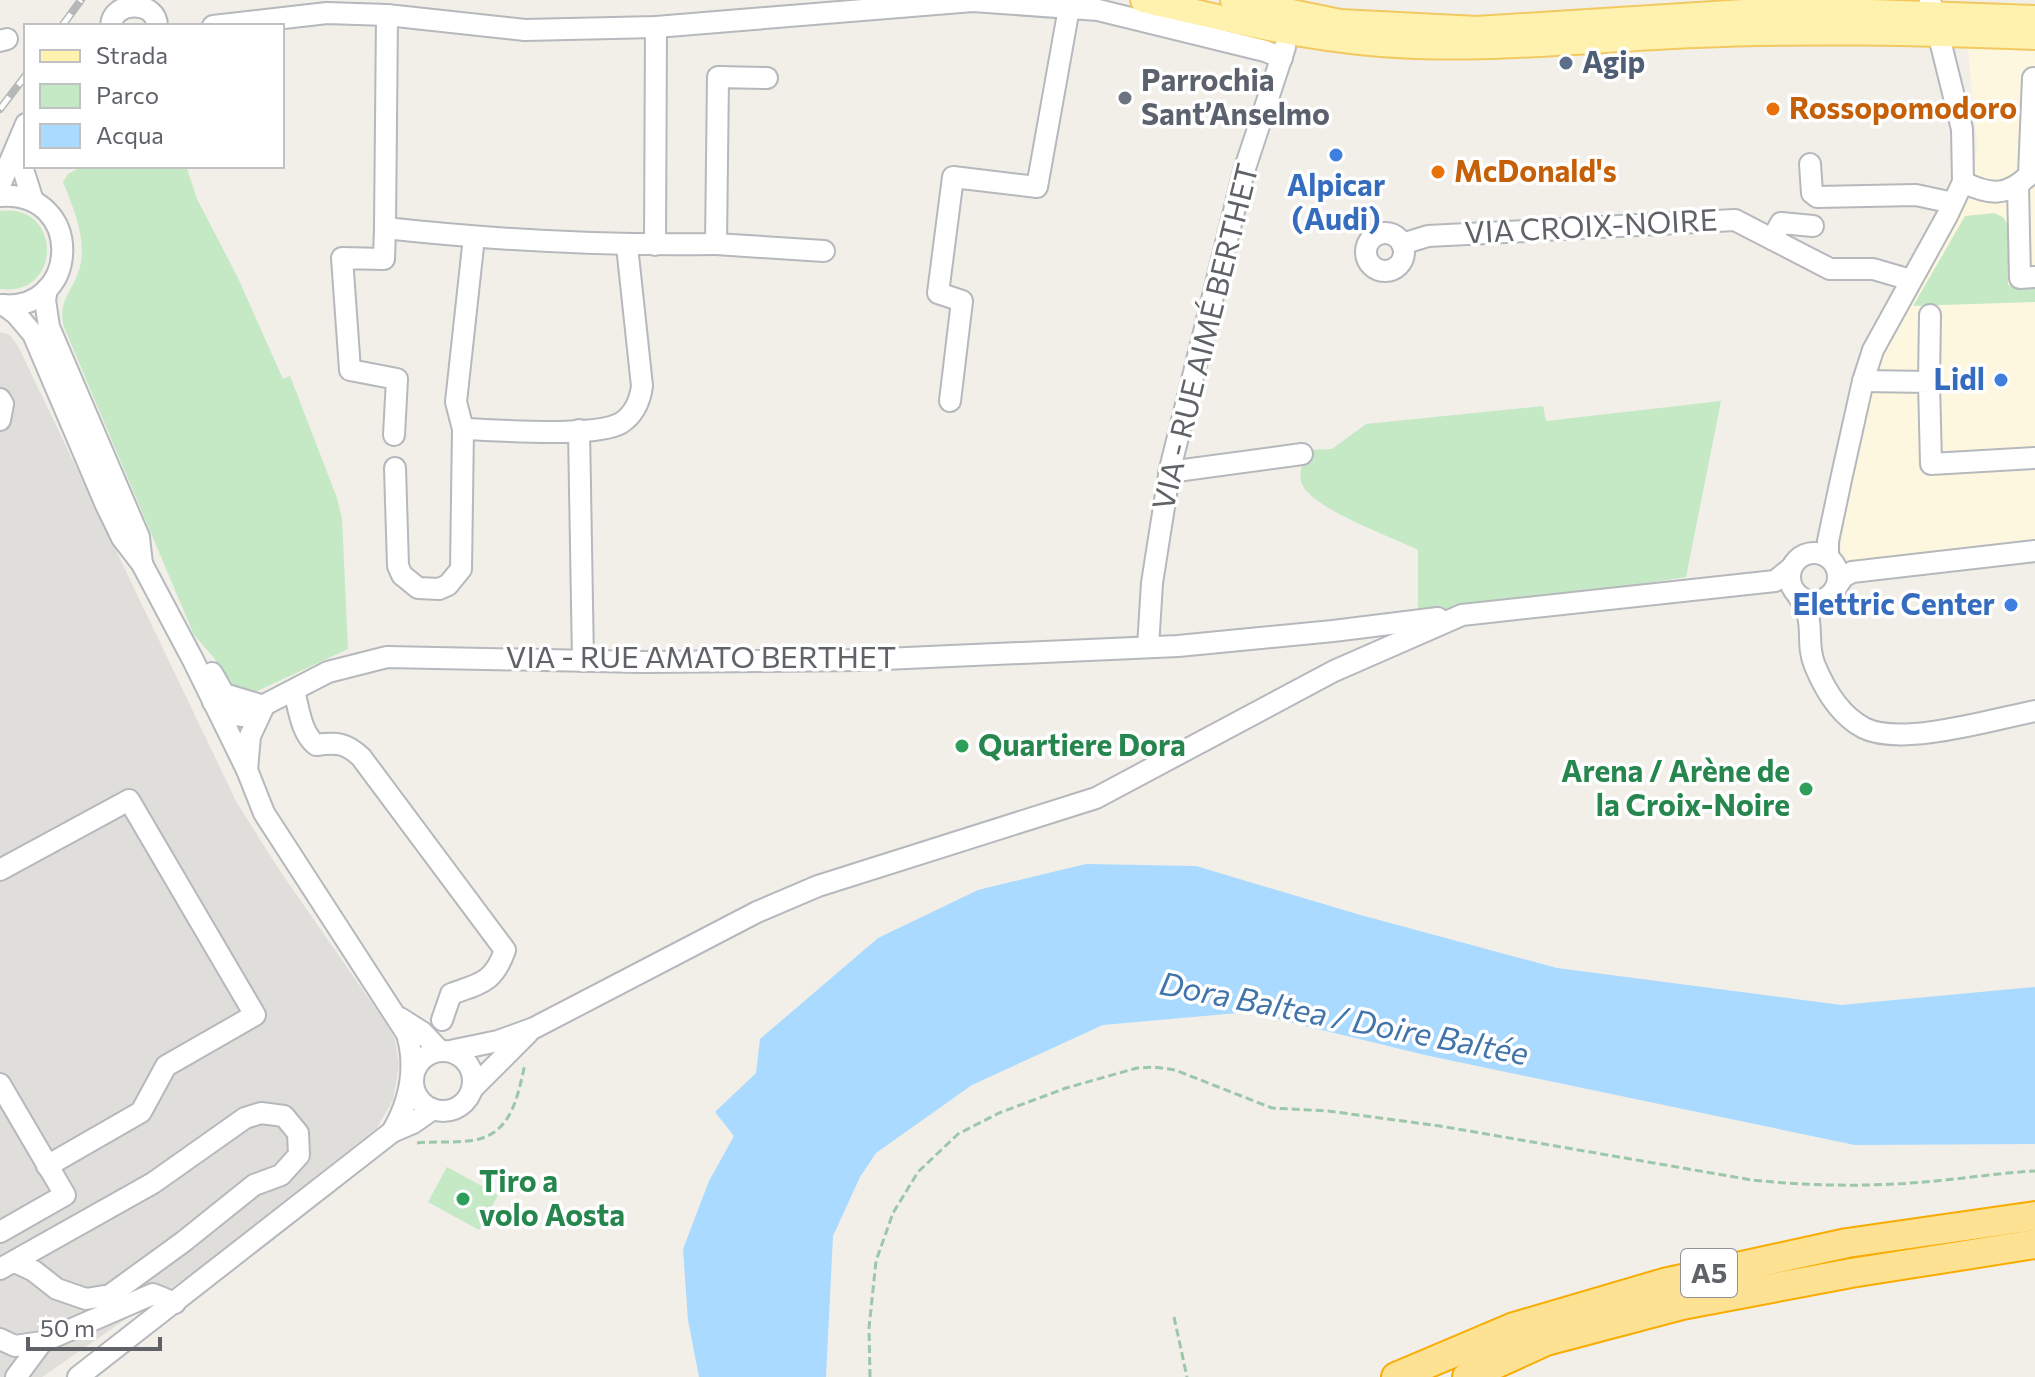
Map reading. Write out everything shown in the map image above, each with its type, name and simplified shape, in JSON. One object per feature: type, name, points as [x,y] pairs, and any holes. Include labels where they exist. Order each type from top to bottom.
[{"type":"highway","name":"A5","points":[[1396,1377],[1514,1327],[1664,1283],[1847,1243],[2035,1216]]},
{"type":"highway","name":"A5","points":[[1467,1377],[1546,1341],[1682,1305],[1851,1273],[2035,1244]]},
{"type":"main road","points":[[1143,0],[1289,32],[1384,44],[1477,47],[1816,31],[1933,16],[2035,37]]},
{"type":"main road","points":[[1233,0],[1340,22],[1463,29],[1745,12],[2035,18]]},
{"type":"street","points":[[243,24],[327,13],[387,15],[525,30],[656,27],[973,1],[1098,10],[1265,51],[1282,58]]},
{"type":"street","points":[[111,24],[114,12],[120,6],[150,11]]},
{"type":"street","points":[[950,401],[962,301],[938,293],[953,177],[1037,187],[1069,8]]},
{"type":"street","points":[[387,15],[384,259],[342,258],[350,370],[397,379],[394,435]]},
{"type":"street","points":[[1810,617],[1843,577],[1831,557],[1863,381],[1873,350],[1963,182],[1962,129],[1933,16]]},
{"type":"street","points":[[655,245],[656,27]]},
{"type":"street","name":"VIA - RUE AIMÉ BERTHET","points":[[1148,647],[1152,583],[1169,472],[1244,171],[1289,32]]},
{"type":"street","points":[[716,244],[718,77],[767,78]]},
{"type":"street","points":[[1963,182],[1981,191],[2005,192],[2018,186],[2029,175],[2035,79]]},
{"type":"street","points":[[0,185],[23,134]]},
{"type":"street","points":[[23,134],[21,163],[33,201]]},
{"type":"street","points":[[1810,164],[1812,193],[1817,197],[1916,195],[1953,203]]},
{"type":"street","points":[[2018,186],[2020,278],[2035,277]]},
{"type":"street","points":[[0,196],[23,197],[33,201],[51,215],[61,236],[63,247],[59,270],[47,289],[45,300],[49,327],[139,537],[142,564]]},
{"type":"street","name":"VIA CROIX-NOIRE","points":[[1402,244],[1428,236],[1735,220],[1830,269],[1873,269],[1911,280]]},
{"type":"street","points":[[1772,239],[1781,223],[1813,226]]},
{"type":"street","points":[[385,228],[627,246],[716,244],[824,251]]},
{"type":"street","points":[[395,468],[398,566],[409,583],[418,588],[439,589],[448,585],[461,569],[463,429],[456,402],[474,237]]},
{"type":"street","points":[[463,429],[611,428],[633,412],[640,400],[642,386],[627,246]]},
{"type":"street","points":[[2,305],[27,302],[47,289]]},
{"type":"street","points":[[2,305],[16,314],[33,334],[122,538],[142,564],[193,660],[247,770],[264,813],[397,1015],[411,1048],[418,1096],[433,1109]]},
{"type":"street","points":[[1930,315],[1931,464],[2035,458]]},
{"type":"street","points":[[1863,381],[1929,382]]},
{"type":"street","points":[[0,399],[3,404],[0,420]]},
{"type":"street","points":[[579,430],[583,661]]},
{"type":"street","points":[[1169,472],[1302,454]]},
{"type":"street","points":[[2035,551],[1797,558],[1783,574],[1810,617],[1813,663],[1829,695],[1864,728],[1880,734],[1922,733],[2035,711]]},
{"type":"street","name":"VIA - RUE AMATO BERTHET","points":[[213,702],[229,714],[243,716],[328,672],[387,657],[583,661],[862,660],[1178,646],[1333,631],[1783,574]]},
{"type":"street","points":[[1797,594],[1808,601],[1830,594]]},
{"type":"street","points":[[392,1132],[404,1112],[413,1074],[423,1059],[445,1051],[498,1041],[534,1028],[757,912],[818,886],[1096,798],[1334,671],[1462,615]]},
{"type":"street","points":[[193,660],[207,666],[224,694],[264,706],[250,736],[247,770]]},
{"type":"street","points":[[294,691],[310,741],[316,745],[336,742],[348,745],[361,757],[505,950],[498,969],[482,983],[451,994],[442,1020]]},
{"type":"street","points":[[0,870],[129,800],[255,1015],[166,1066],[141,1112],[47,1166]]},
{"type":"street","points":[[397,1015],[445,1051],[466,1061],[473,1079],[472,1089]]},
{"type":"street","points":[[78,1377],[392,1132],[413,1123],[433,1109],[452,1109],[461,1105],[472,1089],[534,1028]]},
{"type":"street","points":[[0,1084],[65,1195],[0,1232]]},
{"type":"street","points":[[261,1113],[284,1116],[298,1133],[299,1155],[281,1175],[254,1185],[110,1295],[86,1299],[57,1289],[34,1271],[7,1266],[153,1183],[245,1118],[261,1113]]},
{"type":"street","points":[[0,1339],[15,1346],[42,1342],[153,1294],[175,1303]]},
{"type":"street","points":[[16,1377],[42,1342]]},
{"type":"path","points":[[870,1377],[869,1328],[876,1261],[893,1213],[918,1172],[958,1134],[999,1113],[1066,1088],[1137,1068],[1175,1070],[1272,1108],[1328,1111],[1440,1126],[1752,1180],[1808,1185],[1894,1184],[2035,1171]]},
{"type":"path","points":[[1174,1317],[1187,1377]]},
{"type":"shaded area","points":[[2035,48],[2035,541],[1839,563],[1851,470],[1879,354],[1970,197],[1977,146],[1968,49]]},
{"type":"shaded area","points":[[0,332],[10,335],[18,346],[237,803],[280,871],[383,1019],[395,1039],[399,1066],[393,1100],[377,1128],[194,1272],[42,1377],[0,1377]]},
{"type":"green space","points":[[187,168],[197,199],[238,278],[283,379],[290,376],[337,498],[342,518],[348,649],[253,693],[230,687],[222,678],[215,659],[194,635],[64,327],[63,309],[79,271],[82,252],[77,221],[63,182],[68,174],[76,170]]},
{"type":"green space","points":[[0,211],[20,212],[35,221],[44,234],[47,250],[44,265],[35,279],[21,288],[0,289]]},
{"type":"green space","points":[[1994,213],[2003,217],[2008,225],[2008,285],[2035,285],[2035,302],[1913,306],[1965,216]]},
{"type":"green space","points":[[1721,401],[1686,577],[1557,597],[1418,612],[1418,550],[1334,511],[1306,491],[1301,481],[1306,450],[1332,449],[1366,424],[1543,406],[1546,421]]},
{"type":"green space","name":"Tiro a volo Aosta","points":[[447,1167],[498,1195],[479,1230],[428,1202]]},
{"type":"water","name":"Dora Baltea / Doire Baltée","points":[[1086,864],[1196,866],[1357,914],[1557,968],[1841,1005],[2035,987],[2035,1144],[1855,1145],[1425,1055],[1249,1012],[1103,1025],[972,1085],[876,1153],[860,1177],[833,1236],[826,1377],[699,1377],[688,1320],[683,1249],[709,1181],[734,1136],[715,1112],[756,1073],[760,1039],[878,938],[978,890]]},
{"type":"railway","points":[[63,24],[81,0]]},
{"type":"railway","points":[[0,109],[24,78]]},
{"type":"place","name":"Agip","points":[[1566,63]]},
{"type":"place","name":"Parrochia Sant’Anselmo","points":[[1125,98]]},
{"type":"place","name":"Rossopomodoro","points":[[1773,109]]},
{"type":"place","name":"Alpicar (Audi)","points":[[1336,155]]},
{"type":"place","name":"McDonald's","points":[[1438,172]]},
{"type":"place","name":"Lidl","points":[[2001,380]]},
{"type":"place","name":"Elettric Center","points":[[2011,605]]},
{"type":"place","name":"Quartiere Dora","points":[[962,746]]},
{"type":"place","name":"Arena / Arène de la Croix-Noire","points":[[1806,789]]},
{"type":"place","name":"Tiro a volo Aosta","points":[[463,1199]]}]
